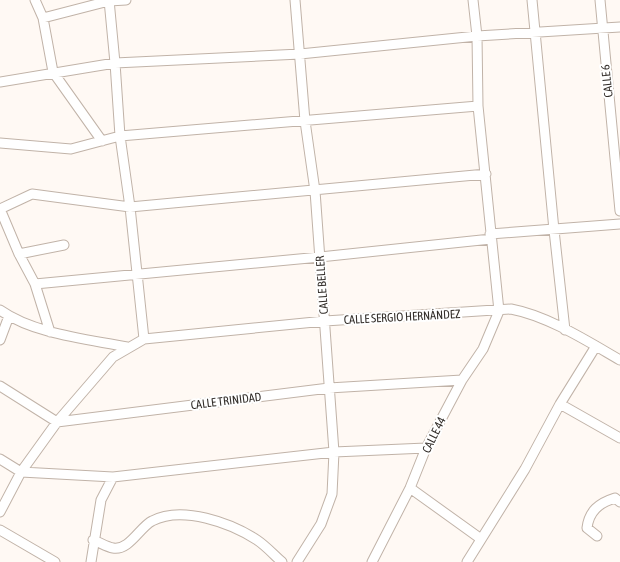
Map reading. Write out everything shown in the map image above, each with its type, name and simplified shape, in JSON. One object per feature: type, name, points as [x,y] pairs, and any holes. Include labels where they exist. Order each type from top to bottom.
[{"type":"street","points":[[35,0],[43,18],[53,72],[102,141]]},
{"type":"street","points":[[43,18],[109,1],[126,0]]},
{"type":"street","name":"CALLE BELLER","points":[[296,0],[305,121],[316,191],[334,452],[332,494],[321,524],[297,562]]},
{"type":"street","points":[[473,0],[478,36],[478,106],[486,174],[490,237],[499,311]]},
{"type":"street","points":[[532,0],[534,34],[565,330]]},
{"type":"street","name":"CALLE 6","points":[[600,0],[620,210]]},
{"type":"street","points":[[109,1],[120,136],[138,274],[144,339]]},
{"type":"street","points":[[0,82],[53,72],[115,63],[300,54],[478,36],[534,34],[620,27]]},
{"type":"street","points":[[0,143],[71,149],[120,136],[478,106]]},
{"type":"street","points":[[50,332],[35,284],[18,254],[0,209],[32,194],[130,207],[316,191],[486,174]]},
{"type":"street","points":[[35,284],[320,258],[490,237],[620,224]]},
{"type":"street","points":[[18,254],[64,245]]},
{"type":"street","name":"CALLE SERGIO HERNÁNDEZ","points":[[0,512],[21,472],[57,422],[113,357],[127,347],[144,339],[325,321],[499,311],[511,309],[523,312],[565,330],[620,360]]},
{"type":"street","points":[[0,310],[9,316],[50,332],[127,347]]},
{"type":"street","name":"CALLE 44","points":[[372,562],[410,488],[426,448],[462,380],[483,349],[499,311]]},
{"type":"street","points":[[0,340],[9,316]]},
{"type":"street","points":[[467,562],[525,469],[560,404],[596,346]]},
{"type":"street","name":"CALLE TRINIDAD","points":[[57,422],[329,388],[462,380]]},
{"type":"street","points":[[0,386],[57,422]]},
{"type":"street","points":[[560,404],[620,438]]},
{"type":"street","points":[[0,459],[21,472],[113,477],[334,452],[426,448]]},
{"type":"street","points":[[91,562],[93,540],[101,500],[113,477]]},
{"type":"street","points":[[410,488],[481,538]]},
{"type":"street","points":[[597,536],[587,528],[588,518],[593,510],[606,501],[615,498],[620,502]]},
{"type":"street","points":[[93,540],[114,548],[124,546],[152,521],[166,516],[186,515],[210,519],[234,528],[257,540],[282,562]]},
{"type":"street","points":[[0,530],[55,562]]}]
